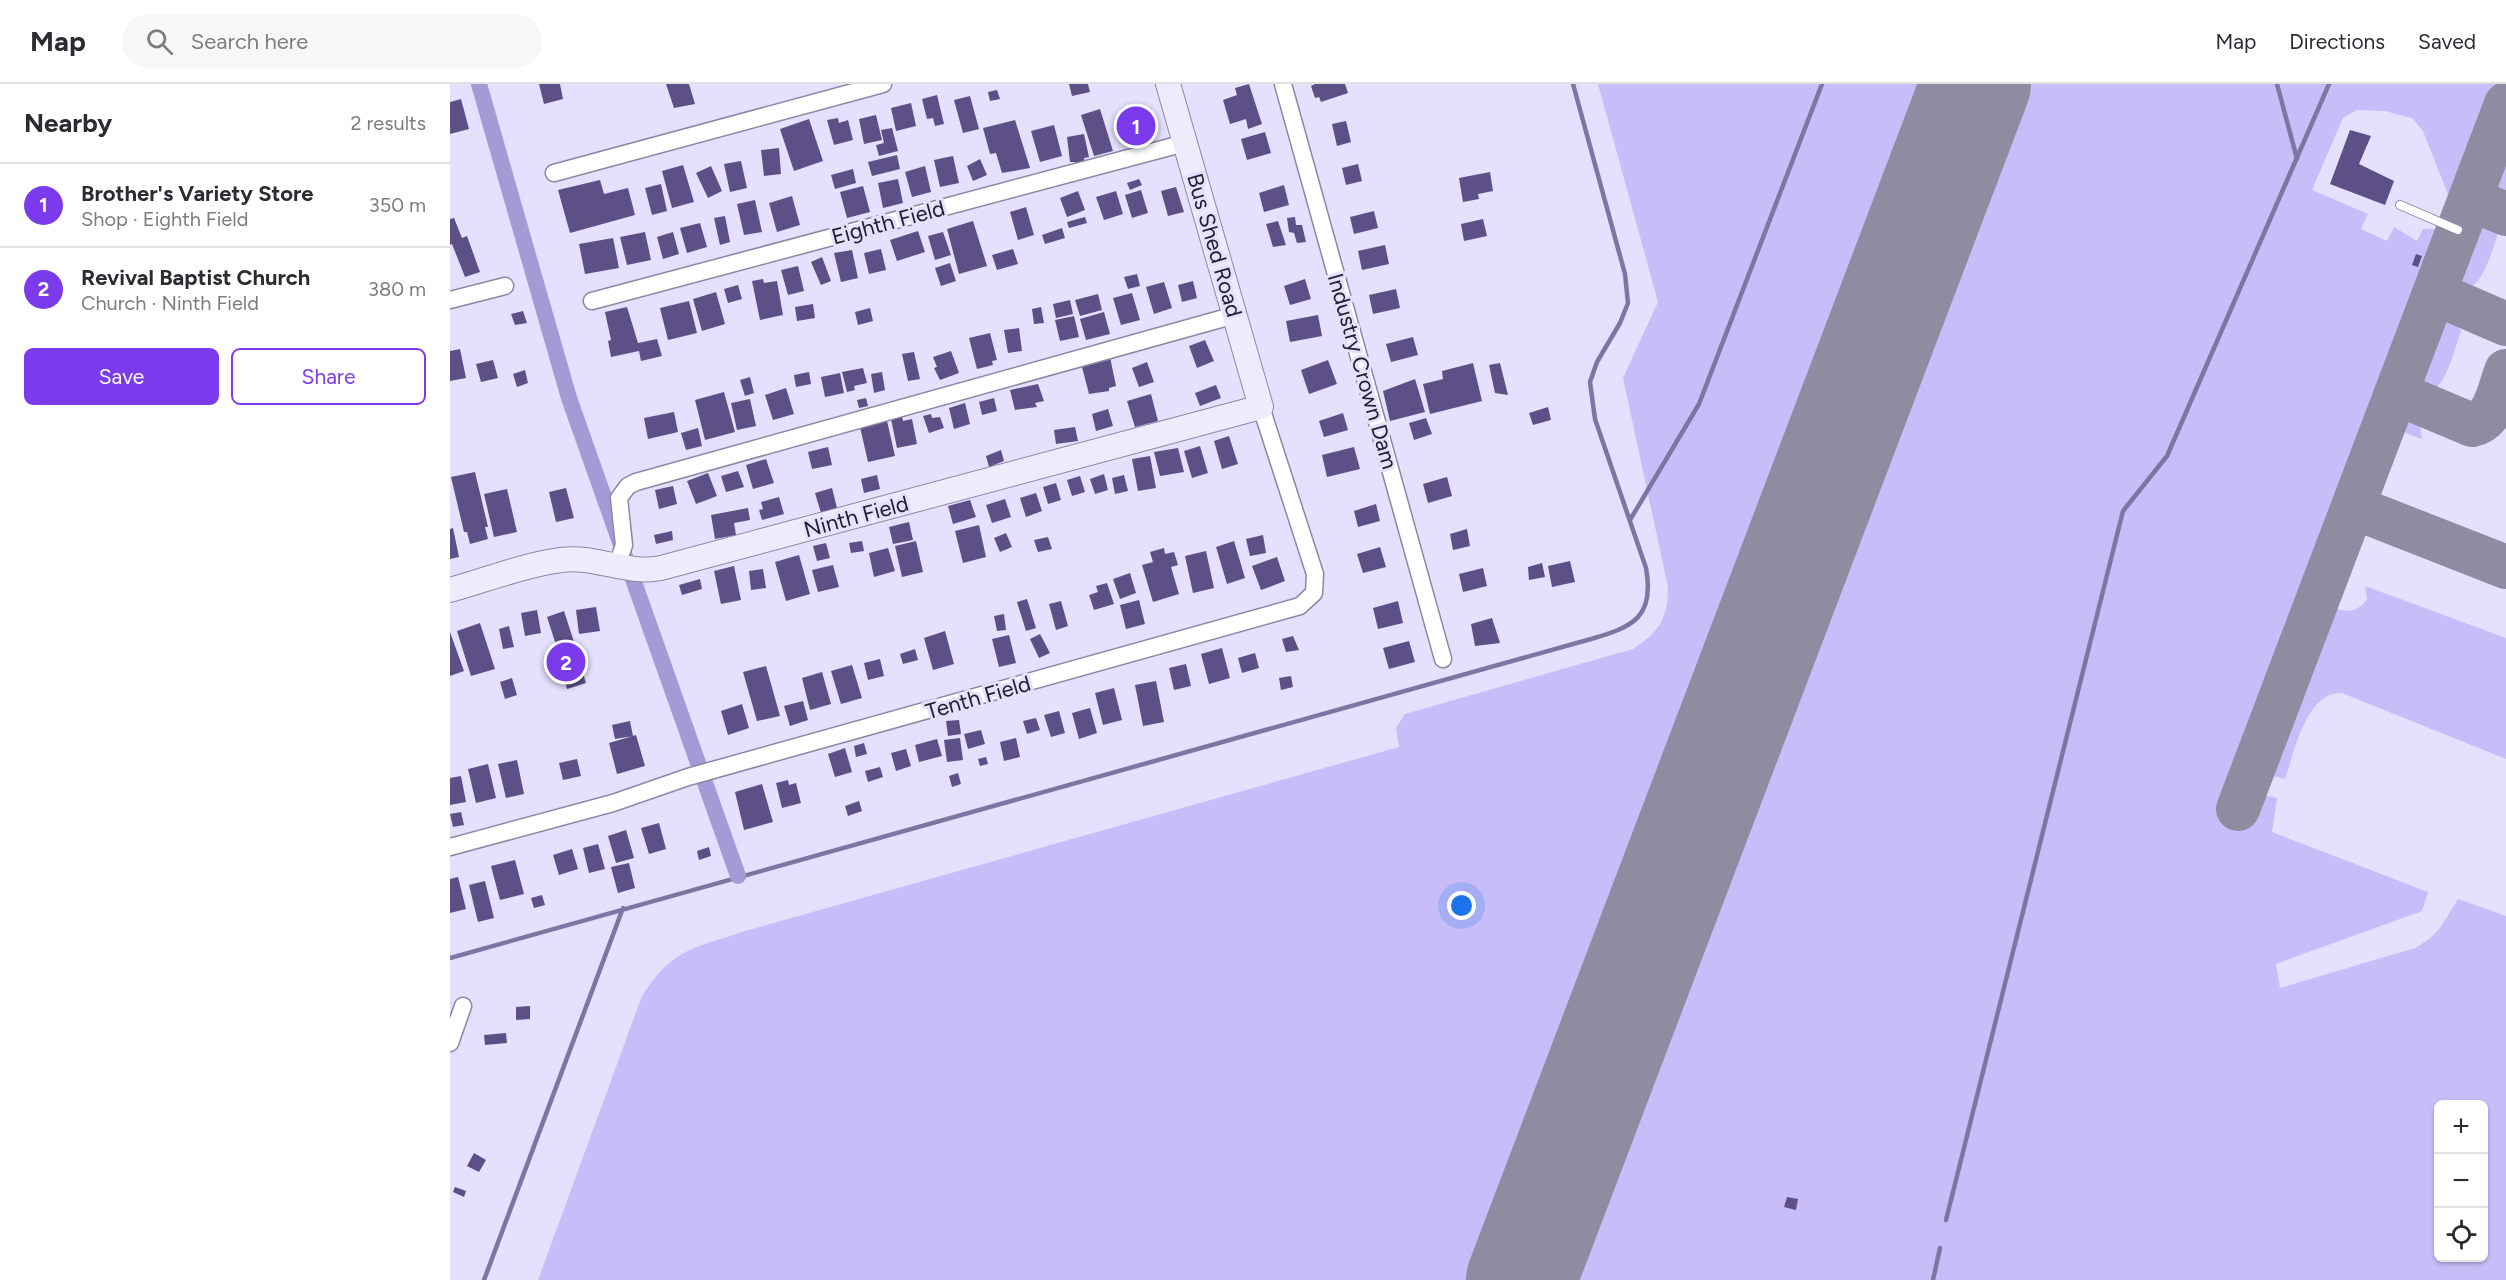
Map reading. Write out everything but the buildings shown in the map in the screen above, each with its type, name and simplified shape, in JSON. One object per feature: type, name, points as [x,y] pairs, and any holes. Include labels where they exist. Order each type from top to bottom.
[{"type":"street","points":[[554,173],[883,84]]},
{"type":"street","name":"Bus Shed Road","points":[[1168,84],[1261,407]]},
{"type":"street","name":"Industry Crown Dam","points":[[1283,84],[1443,658]]},
{"type":"street","name":"Eighth Field","points":[[592,301],[1185,143]]},
{"type":"street","points":[[450,300],[505,286]]},
{"type":"street","points":[[617,565],[622,554],[623,535],[619,498],[628,486],[652,476],[1235,315]]},
{"type":"street","name":"Ninth Field","points":[[450,590],[561,560],[588,560],[634,570],[661,568],[1261,407]]},
{"type":"street","name":"Tenth Field","points":[[450,846],[613,803],[688,777],[1300,606],[1314,593],[1315,574],[1261,407]]},
{"type":"street","points":[[450,1043],[463,1006]]},
{"type":"lane","points":[[2400,205],[2458,230]]},
{"type":"shaded area","points":[[1598,84],[1937,84],[1479,1280],[538,1280],[642,996],[653,980],[684,953],[742,932],[1399,747],[1396,728],[1405,714],[1633,649],[1656,630],[1664,616],[1668,587],[1623,378],[1658,302]]},
{"type":"shaded area","points":[[2014,84],[2500,84],[2453,207],[2423,131],[2412,118],[2385,111],[2357,110],[2343,118],[2312,190],[2368,214],[2361,229],[2387,241],[2394,227],[2417,241],[2423,229],[2436,229],[2440,234],[2437,250],[2225,814],[2244,822],[2257,794],[2277,798],[2272,832],[2428,892],[2422,911],[2276,964],[2280,988],[2415,948],[2431,938],[2445,921],[2458,899],[2506,916],[2506,1280],[1557,1280],[1683,968]]},
{"type":"shaded area","points":[[2506,166],[2506,205],[2482,195],[2493,171]]},
{"type":"shaded area","points":[[2482,213],[2494,217],[2500,228],[2490,258],[2478,280],[2472,286],[2464,287],[2456,280],[2454,271],[2472,218]]},
{"type":"shaded area","points":[[2443,317],[2455,320],[2461,331],[2446,374],[2433,390],[2426,390],[2417,384],[2416,375],[2433,322]]},
{"type":"shaded area","points":[[2408,420],[2420,426],[2422,439],[2395,429],[2400,423]]},
{"type":"shaded area","points":[[2365,586],[2506,638],[2506,759],[2342,693],[2330,695],[2319,702],[2311,712],[2297,740],[2285,779],[2263,773],[2325,605],[2348,611],[2358,608],[2367,599]]},
{"type":"waterway","points":[[479,84],[569,398],[738,876]]},
{"type":"waterway","points":[[450,958],[1606,635],[1619,630],[1638,617],[1644,609],[1647,598],[1646,568],[1595,419],[1590,382],[1597,362],[1620,323],[1628,303],[1625,274],[1573,84]]},
{"type":"waterway","points":[[1630,520],[1699,404],[1822,84]]},
{"type":"waterway","points":[[2277,84],[2297,159]]},
{"type":"waterway","points":[[1946,1220],[2123,511],[2167,456],[2329,84]]},
{"type":"waterway","points":[[484,1280],[623,908]]},
{"type":"waterway","points":[[1933,1280],[1940,1248]]},
{"type":"taxiway","points":[[2238,809],[2506,104]]},
{"type":"taxiway","points":[[2470,199],[2506,214]]},
{"type":"taxiway","points":[[2434,293],[2506,324]]},
{"type":"taxiway","points":[[2396,393],[2472,425],[2480,422],[2491,411],[2506,371]]},
{"type":"taxiway","points":[[2353,507],[2506,567]]},
{"type":"taxiway","points":[[1532,1280],[1538,1249],[1557,1185]]},
{"type":"runway","points":[[1521,1280],[1976,84]]},
{"type":"place","name":"Brother's Variety Store","points":[[1136,126]]},
{"type":"place","name":"Revival Baptist Church","points":[[566,662]]}]
